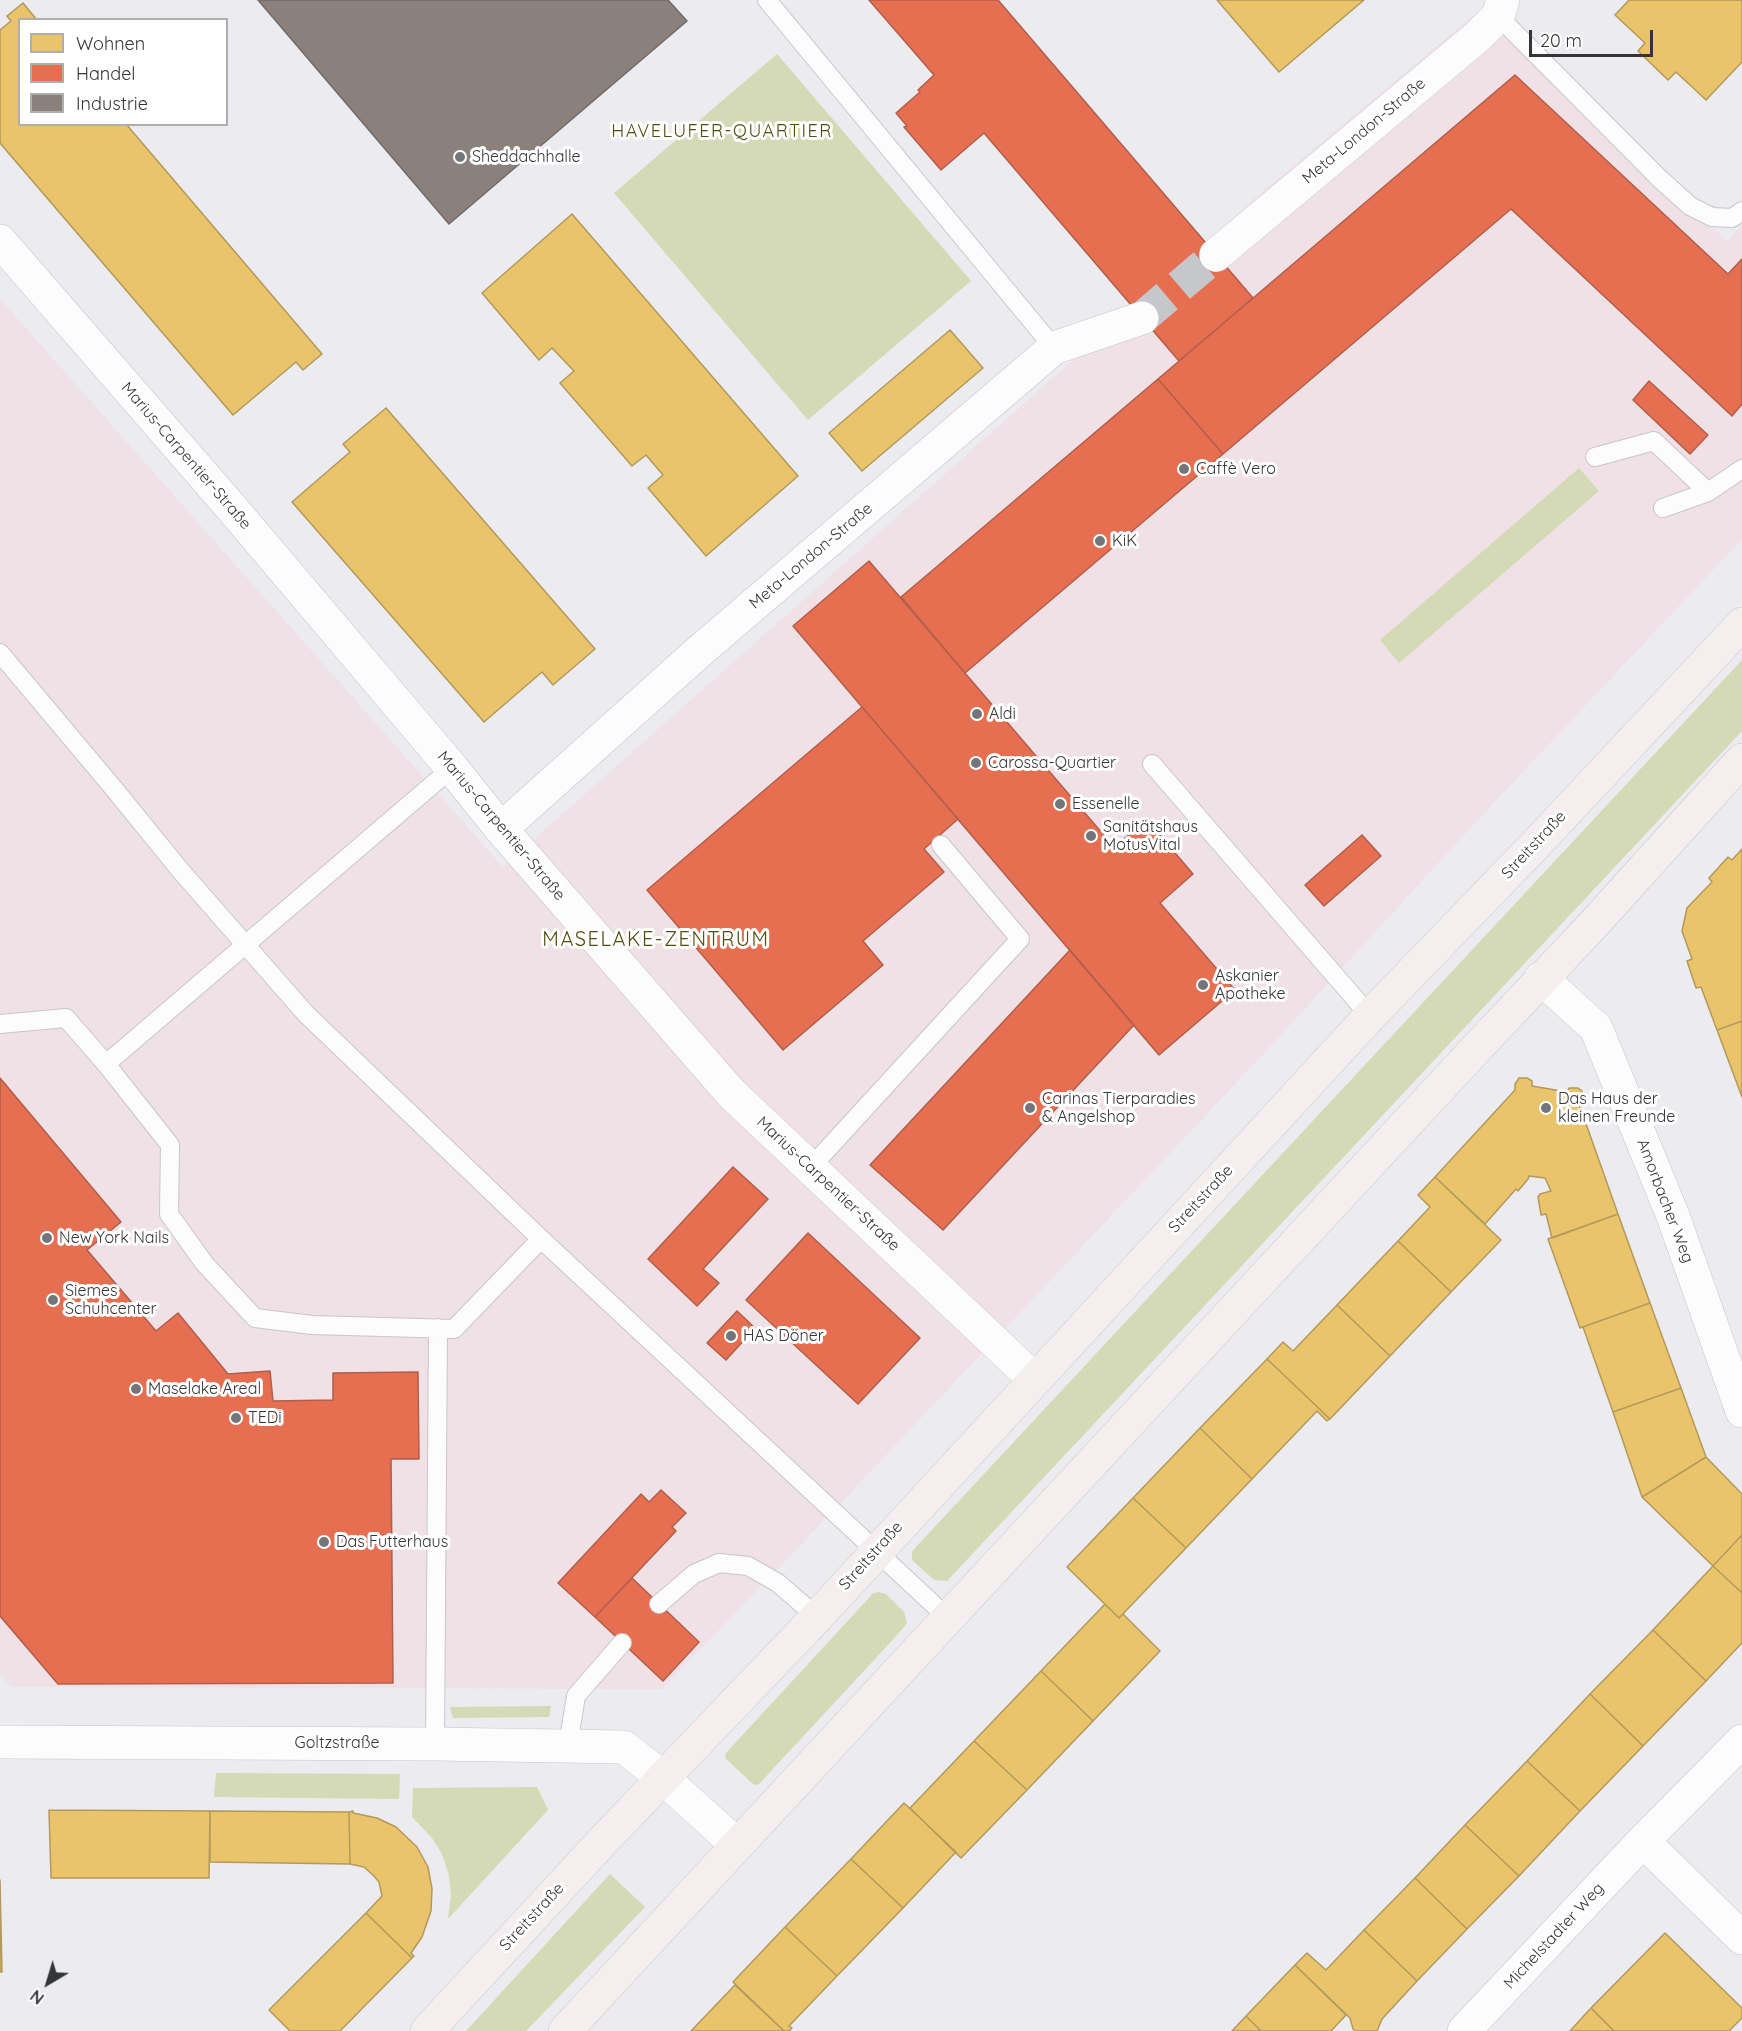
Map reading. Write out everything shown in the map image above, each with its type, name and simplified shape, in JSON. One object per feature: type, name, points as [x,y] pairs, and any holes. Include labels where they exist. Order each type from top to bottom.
[{"type":"main road","name":"Streitstraße","points":[[427,2031],[601,1843],[817,1617],[875,1551],[1370,1016],[1538,842],[1742,624]]},
{"type":"main road","points":[[565,2031],[1541,978],[1592,926],[1742,760]]},
{"type":"street","name":"Meta-London-Straße","points":[[1216,255],[1477,38],[1500,8]]},
{"type":"street","name":"Marius-Carpentier-Straße","points":[[0,241],[230,506],[501,829],[731,1093],[1034,1379]]},
{"type":"street","name":"Meta-London-Straße","points":[[501,829],[702,649],[1054,348],[1142,318]]},
{"type":"street","name":"Amorbacher Weg","points":[[1541,978],[1596,1028],[1673,1216],[1742,1411]]},
{"type":"street","name":"Michelstadter Weg","points":[[1464,2031],[1643,1841],[1742,1741]]},
{"type":"street","name":"Goltzstraße","points":[[0,1742],[624,1747],[663,1778]]},
{"type":"street","points":[[663,1778],[737,1845]]},
{"type":"street","points":[[1643,1841],[1742,1938]]},
{"type":"lane","points":[[767,0],[1054,348]]},
{"type":"lane","points":[[1500,8],[1659,178],[1690,206],[1712,217],[1732,218],[1742,211]]},
{"type":"lane","points":[[1595,457],[1654,441],[1708,492]]},
{"type":"lane","points":[[1663,508],[1708,492],[1742,469]]},
{"type":"lane","points":[[0,653],[116,790],[180,870],[306,1014],[541,1239],[948,1618]]},
{"type":"lane","points":[[1152,764],[1370,1016]]},
{"type":"lane","points":[[106,1064],[452,768]]},
{"type":"lane","points":[[811,1167],[1020,939],[940,845]]},
{"type":"lane","points":[[0,1024],[66,1018],[106,1064],[171,1145],[169,1214],[204,1263],[255,1318],[312,1325],[454,1329],[541,1239]]},
{"type":"lane","points":[[435,1744],[438,1328]]},
{"type":"lane","points":[[659,1604],[694,1574],[719,1563],[748,1566],[778,1582],[817,1617]]},
{"type":"lane","points":[[568,1745],[576,1696],[622,1643]]},
{"type":"shaded area","points":[[1479,11],[1727,241],[1742,225],[1742,539],[1473,825],[1267,1050],[854,1489],[662,1689],[11,1687],[0,1674],[0,299],[503,867],[1260,194]]},
{"type":"green space","points":[[777,54],[971,281],[808,420],[614,193]]},
{"type":"green space","points":[[1579,468],[1599,491],[1399,663],[1380,640]]},
{"type":"green space","points":[[1742,660],[1742,731],[947,1581],[934,1580],[912,1560],[912,1552],[916,1547]]},
{"type":"green space","points":[[873,1593],[886,1594],[904,1612],[907,1623],[758,1785],[753,1784],[726,1759],[725,1754]]},
{"type":"green space","points":[[551,1706],[549,1717],[453,1718],[450,1707]]},
{"type":"green space","points":[[216,1773],[400,1774],[399,1799],[214,1797]]},
{"type":"green space","points":[[537,1787],[548,1810],[448,1919],[451,1895],[449,1875],[442,1854],[432,1838],[412,1817],[413,1788]]},
{"type":"green space","points":[[610,1874],[645,1907],[526,2031],[466,2031]]},
{"type":"building: Wohnen","points":[[1217,0],[1364,0],[1279,72]]},
{"type":"building: Wohnen","points":[[1629,0],[1742,0],[1742,62],[1706,100],[1676,72],[1668,80],[1638,51],[1645,43],[1615,15]]},
{"type":"building: Wohnen","points":[[23,3],[35,18],[18,18],[18,126],[128,126],[322,354],[303,370],[296,362],[233,415],[0,143],[0,30],[11,21],[7,16]]},
{"type":"building: Wohnen","points":[[572,214],[798,476],[706,556],[648,488],[663,475],[646,455],[632,466],[560,383],[574,371],[552,348],[539,360],[482,293]]},
{"type":"building: Wohnen","points":[[950,330],[983,368],[862,471],[829,433]]},
{"type":"building: Wohnen","points":[[386,408],[595,649],[553,685],[542,672],[484,722],[292,502],[350,452],[343,444]]},
{"type":"building: Wohnen","points":[[1742,849],[1742,1021],[1717,1030],[1701,987],[1696,988],[1687,961],[1692,959],[1682,931],[1687,908],[1712,882],[1709,878],[1728,857],[1732,860]]},
{"type":"building: Wohnen","points":[[1742,1021],[1742,1097],[1717,1030]]},
{"type":"building: Wohnen","points":[[1519,1078],[1532,1081],[1532,1086],[1567,1092],[1569,1088],[1578,1088],[1582,1091],[1583,1100],[1579,1104],[1618,1214],[1552,1238],[1546,1214],[1541,1215],[1538,1197],[1540,1194],[1551,1191],[1545,1178],[1529,1176],[1518,1191],[1516,1189],[1485,1224],[1435,1177],[1515,1090],[1515,1084]]},
{"type":"building: Wohnen","points":[[1435,1177],[1501,1240],[1451,1292],[1398,1241],[1430,1207],[1418,1195]]},
{"type":"building: Wohnen","points":[[1618,1214],[1650,1303],[1580,1328],[1548,1239]]},
{"type":"building: Wohnen","points":[[1398,1241],[1451,1292],[1390,1356],[1337,1305]]},
{"type":"building: Wohnen","points":[[1650,1303],[1681,1388],[1613,1412],[1583,1327]]},
{"type":"building: Wohnen","points":[[1337,1305],[1390,1356],[1330,1419],[1267,1359],[1283,1342],[1293,1351]]},
{"type":"building: Wohnen","points":[[1267,1359],[1330,1419],[1327,1421],[1317,1411],[1252,1479],[1200,1428]]},
{"type":"building: Wohnen","points":[[1681,1388],[1706,1457],[1642,1497],[1613,1412]]},
{"type":"building: Wohnen","points":[[1200,1428],[1252,1479],[1186,1548],[1133,1498]]},
{"type":"building: Wohnen","points":[[1706,1457],[1742,1494],[1742,1535],[1713,1566],[1642,1497]]},
{"type":"building: Wohnen","points":[[1133,1498],[1186,1548],[1119,1618],[1067,1567]]},
{"type":"building: Wohnen","points":[[1742,1535],[1742,1593],[1713,1566]]},
{"type":"building: Wohnen","points":[[1713,1566],[1742,1593],[1742,1643],[1706,1681],[1653,1630]]},
{"type":"building: Wohnen","points":[[1105,1604],[1119,1618],[1123,1614],[1160,1651],[1093,1721],[1041,1671]]},
{"type":"building: Wohnen","points":[[1653,1630],[1706,1681],[1643,1746],[1590,1694]]},
{"type":"building: Wohnen","points":[[1041,1671],[1093,1721],[1027,1790],[974,1741]]},
{"type":"building: Wohnen","points":[[1590,1694],[1643,1746],[1580,1811],[1527,1761]]},
{"type":"building: Wohnen","points":[[974,1741],[1027,1790],[961,1858],[910,1808]]},
{"type":"building: Wohnen","points":[[1527,1761],[1580,1811],[1519,1876],[1465,1825]]},
{"type":"building: Wohnen","points":[[904,1803],[956,1852],[903,1908],[851,1859]]},
{"type":"building: Wohnen","points":[[49,1810],[210,1811],[209,1878],[51,1878]]},
{"type":"building: Wohnen","points":[[210,1811],[349,1812],[350,1864],[210,1862]]},
{"type":"building: Wohnen","points":[[353,1811],[353,1813],[377,1818],[396,1827],[417,1847],[428,1867],[432,1889],[431,1911],[422,1937],[411,1953],[414,1956],[412,1958],[366,1913],[382,1896],[379,1882],[374,1876],[364,1867],[350,1864],[349,1812]]},
{"type":"building: Wohnen","points":[[1465,1825],[1519,1876],[1467,1929],[1415,1878]]},
{"type":"building: Wohnen","points":[[851,1859],[903,1908],[837,1976],[785,1927]]},
{"type":"building: Wohnen","points":[[1415,1878],[1467,1929],[1417,1981],[1364,1930]]},
{"type":"building: Wohnen","points":[[0,1880],[2,1972],[0,1972]]},
{"type":"building: Wohnen","points":[[366,1913],[412,1958],[340,2031],[290,2031],[269,2010]]},
{"type":"building: Wohnen","points":[[785,1927],[837,1976],[789,2026],[792,2028],[789,2031],[784,2031],[733,1982]]},
{"type":"building: Wohnen","points":[[1364,1930],[1417,1981],[1382,2019],[1377,2031],[1355,2031],[1350,2018],[1295,1965],[1307,1953],[1326,1970]]},
{"type":"building: Wohnen","points":[[1665,1933],[1742,2008],[1742,2018],[1729,2031],[1614,2031],[1591,2008]]},
{"type":"building: Wohnen","points":[[1295,1965],[1346,2015],[1331,2031],[1261,2031],[1246,2016]]},
{"type":"building: Wohnen","points":[[735,1985],[784,2031],[691,2031]]},
{"type":"building: Wohnen","points":[[1591,2008],[1614,2031],[1570,2031]]},
{"type":"building: Wohnen","points":[[1246,2016],[1261,2031],[1232,2031]]},
{"type":"building: Handel","points":[[869,0],[998,0],[1253,298],[1179,361],[984,133],[941,170],[904,127],[907,126],[896,113],[920,92],[918,90],[934,75]]},
{"type":"building: Handel","points":[[1515,75],[1728,274],[1742,259],[1742,404],[1732,416],[1511,209],[1223,454],[1158,379]]},
{"type":"building: Handel","points":[[1158,379],[1223,454],[965,673],[901,597]]},
{"type":"building: Handel","points":[[1649,381],[1708,435],[1690,454],[1633,400]]},
{"type":"building: Handel","name":"Carossa-Quartier","points":[[869,561],[1114,847],[1147,820],[1193,874],[1160,903],[1235,990],[1159,1055],[793,626]]},
{"type":"building: Handel","points":[[862,707],[958,819],[924,849],[944,872],[863,941],[883,965],[783,1050],[647,890]]},
{"type":"building: Handel","points":[[1362,835],[1381,856],[1324,906],[1305,885]]},
{"type":"building: Handel","points":[[1070,950],[1134,1025],[943,1230],[870,1165]]},
{"type":"building: Handel","name":"Maselake Areal","points":[[0,1078],[121,1222],[87,1250],[156,1331],[178,1313],[228,1374],[270,1371],[273,1401],[333,1400],[333,1373],[418,1372],[419,1459],[391,1459],[393,1683],[58,1684],[0,1616]]},
{"type":"building: Handel","points":[[733,1167],[768,1199],[703,1269],[719,1283],[697,1306],[648,1259]]},
{"type":"building: Handel","points":[[808,1233],[920,1338],[858,1404],[746,1300]]},
{"type":"building: Handel","name":"HAS Döner","points":[[737,1311],[755,1328],[726,1360],[707,1343]]},
{"type":"building: Handel","points":[[661,1490],[686,1513],[672,1527],[676,1531],[595,1617],[558,1583],[641,1494],[649,1502]]},
{"type":"building: Handel","points":[[632,1578],[699,1642],[663,1681],[595,1617]]},
{"type":"building: Industrie","name":"Sheddachhalle","points":[[258,0],[668,0],[687,21],[449,224]]},
{"type":"tunnel","points":[[1142,318],[1216,255]]},
{"type":"place","name":"Sheddachhalle","points":[[460,157]]},
{"type":"place","name":"Caffè Vero","points":[[1184,469]]},
{"type":"place","name":"KiK","points":[[1100,541]]},
{"type":"place","name":"Aldi","points":[[977,714]]},
{"type":"place","name":"Carossa-Quartier","points":[[976,763]]},
{"type":"place","name":"Essenelle","points":[[1060,804]]},
{"type":"place","name":"Sanitätshaus MotusVital","points":[[1091,836]]},
{"type":"place","name":"Askanier Apotheke","points":[[1203,985]]},
{"type":"place","name":"Carinas Tierparadies & Angelshop","points":[[1030,1108]]},
{"type":"place","name":"Das Haus der kleinen Freunde","points":[[1546,1108]]},
{"type":"place","name":"New York Nails","points":[[47,1238]]},
{"type":"place","name":"Siemes Schuhcenter","points":[[53,1300]]},
{"type":"place","name":"HAS Döner","points":[[731,1336]]},
{"type":"place","name":"Maselake Areal","points":[[136,1389]]},
{"type":"place","name":"TEDi","points":[[236,1418]]},
{"type":"place","name":"Das Futterhaus","points":[[324,1542]]},
{"type":"district","name":"HAVELUFER-QUARTIER","points":[[722,132]]},
{"type":"district","name":"MASELAKE-ZENTRUM","points":[[656,940]]}]
